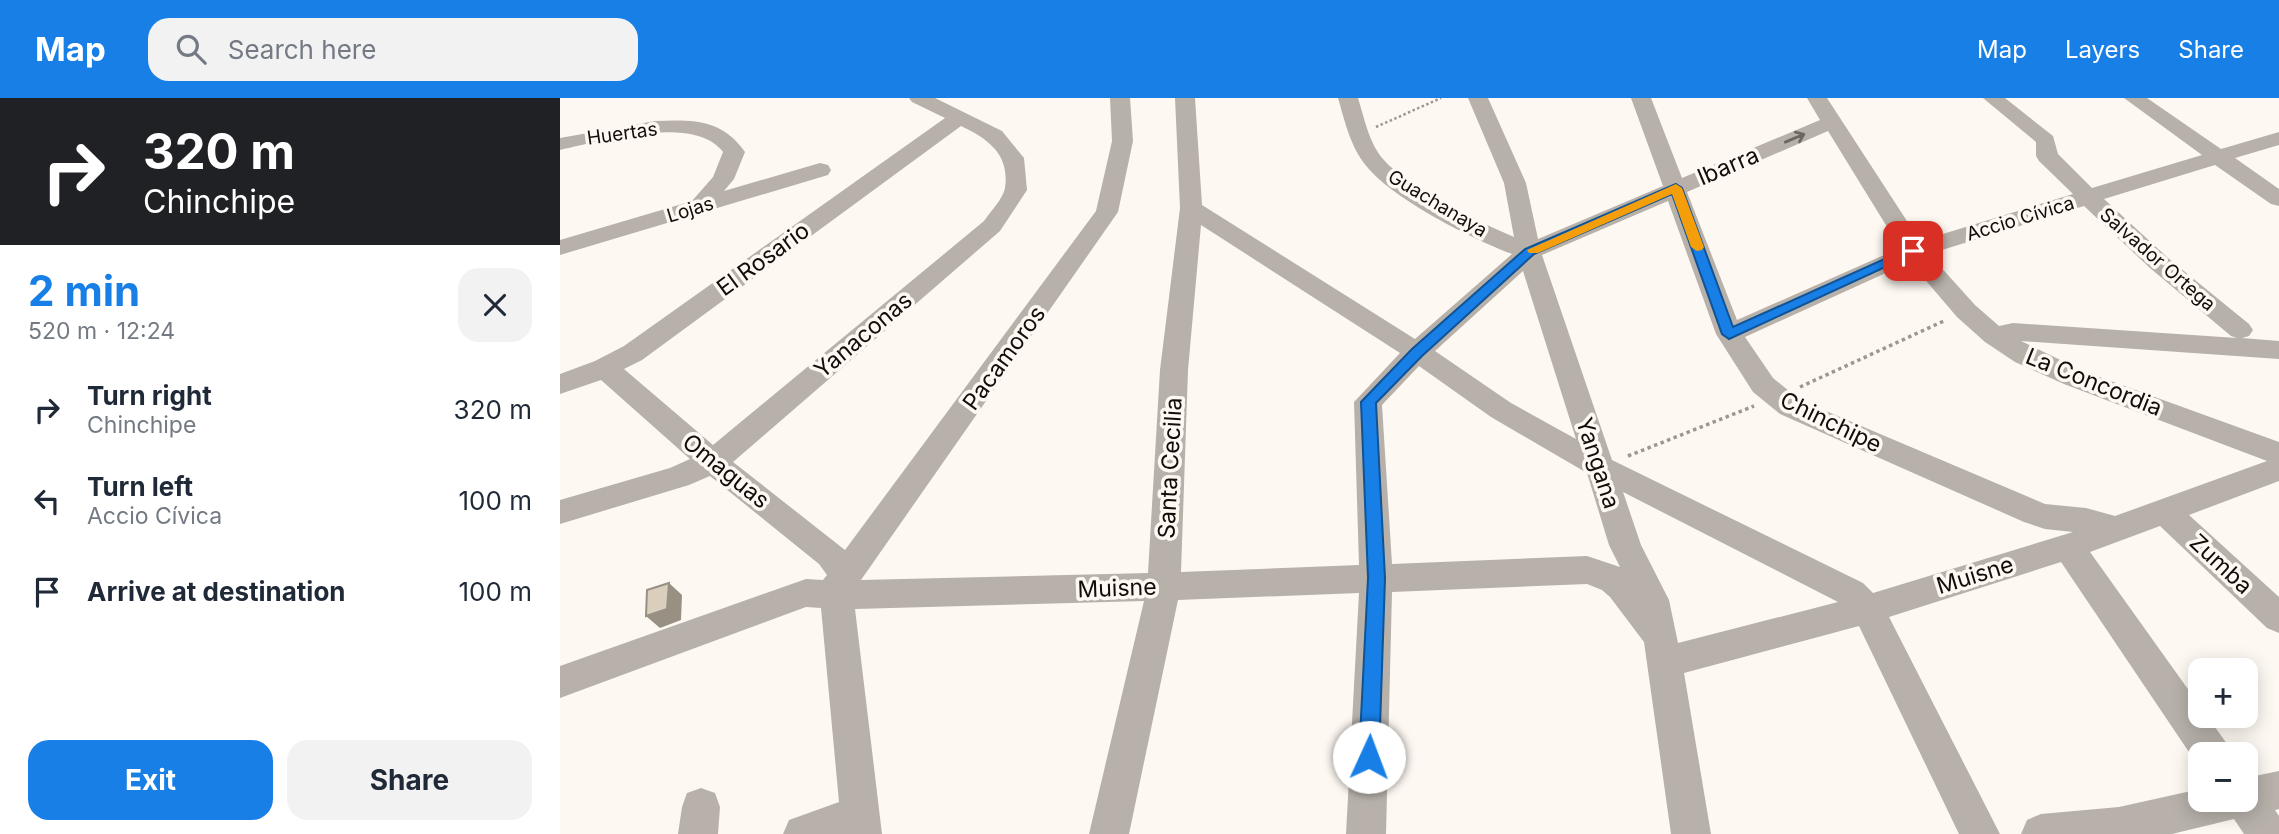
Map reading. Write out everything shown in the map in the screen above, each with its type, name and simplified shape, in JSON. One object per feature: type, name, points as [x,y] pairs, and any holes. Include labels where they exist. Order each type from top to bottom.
[{"type":"street","name":"Yanaconas","points":[[560,512],[678,477],[713,462],[992,226],[1016,190],[1013,158],[995,135],[919,98]]},
{"type":"street","name":"Pacamoros","points":[[839,585],[1107,212],[1116,179],[1124,114],[1120,98]]},
{"type":"street","name":"Santa Cecilia","points":[[1109,834],[1164,587],[1174,370],[1191,208],[1185,98]]},
{"type":"street","name":"Guachanaya","points":[[1348,98],[1360,135],[1374,161],[1390,177],[1507,245],[1529,252]]},
{"type":"street","name":"Yangana","points":[[1478,98],[1515,183],[1529,252],[1625,545],[1652,600],[1691,834]]},
{"type":"street","name":"Chinchipe","points":[[1641,98],[1729,334],[1763,385],[1790,407],[2050,520],[2092,520],[2102,522],[2113,531]]},
{"type":"street","name":"La Concordia","points":[[1817,98],[1913,251],[1966,311],[1994,336],[2027,357],[2067,375],[2279,454]]},
{"type":"street","points":[[1972,98],[2047,156]]},
{"type":"street","name":"Salvador Ortega","points":[[1993,98],[2046,140],[2047,156],[2088,197],[2159,263],[2241,330]]},
{"type":"street","points":[[2134,98],[2215,157],[2279,199]]},
{"type":"street","name":"El Rosario","points":[[560,384],[605,368],[633,352],[958,118]]},
{"type":"street","name":"Ibarra","points":[[1366,834],[1376,578],[1368,402],[1417,352],[1529,252],[1832,122]]},
{"type":"street","name":"Huertas","points":[[560,145],[639,127],[686,127],[719,135],[731,143],[734,152],[723,179],[699,207]]},
{"type":"street","name":"Accio Cívica","points":[[1729,334],[1913,251],[2279,138]]},
{"type":"street","name":"Lojas","points":[[560,248],[820,170]]},
{"type":"street","points":[[1191,208],[1417,352],[1501,410],[1600,467],[1851,593],[1868,609],[1980,834]]},
{"type":"street","points":[[1994,336],[2013,332],[2279,350]]},
{"type":"street","name":"Omaguas","points":[[605,368],[713,462],[830,555],[839,585],[839,611],[860,825]]},
{"type":"street","name":"Muisne","points":[[560,682],[792,597],[839,585],[1164,587],[1587,570],[1607,573],[1622,586],[1662,649],[1868,609],[2068,547],[2162,510],[2279,469]]},
{"type":"street","name":"Zumba","points":[[2162,510],[2279,618]]},
{"type":"street","points":[[2068,547],[2204,742]]},
{"type":"street","points":[[2258,795],[2279,790]]},
{"type":"street","points":[[2041,834],[2119,827],[2188,811]]},
{"type":"street","points":[[2254,812],[2268,834]]},
{"type":"street","points":[[803,834],[860,825]]},
{"type":"path","points":[[1360,135],[1441,98]]},
{"type":"path","points":[[1600,467],[1777,397],[1966,311]]},
{"type":"building","points":[[669,583],[667,609],[646,616],[647,590]]},
{"type":"slow traffic","points":[[1533,250],[1676,188],[1697,247]]},
{"type":"route","points":[[1369,757],[1376,578],[1368,402],[1417,352],[1529,252],[1676,188],[1729,334],[1913,251]]}]
